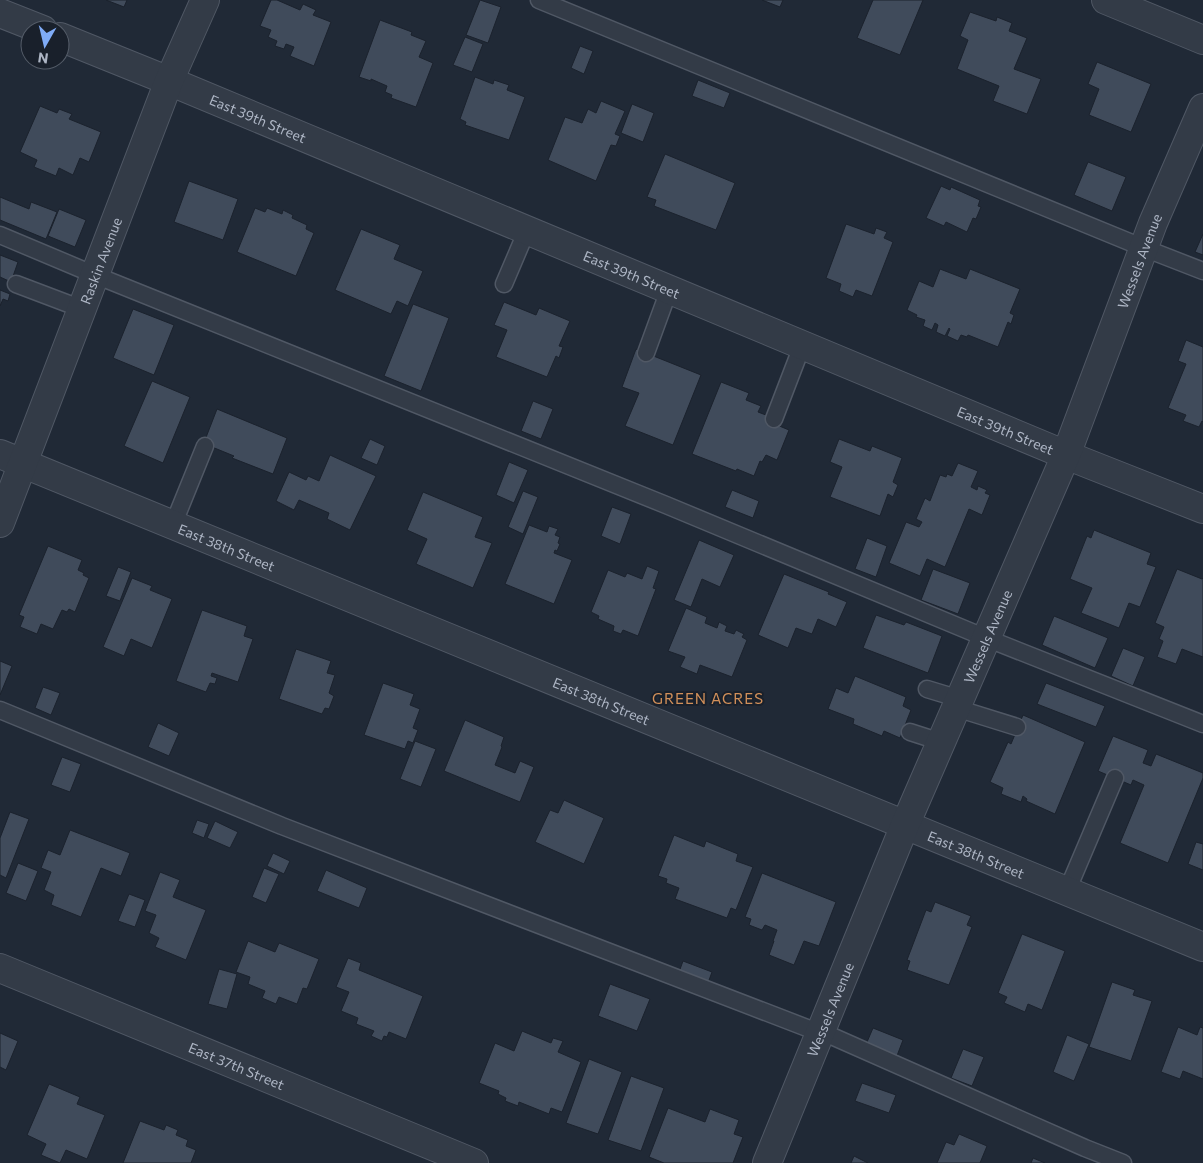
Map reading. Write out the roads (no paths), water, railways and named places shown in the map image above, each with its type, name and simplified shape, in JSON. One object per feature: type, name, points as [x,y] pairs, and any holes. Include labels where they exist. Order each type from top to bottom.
[{"type":"street","name":"Raskin Avenue","points":[[0,523],[12,458],[82,309],[169,82],[205,0]]},
{"type":"street","points":[[1106,0],[1203,40]]},
{"type":"street","points":[[0,13],[20,21]]},
{"type":"street","name":"East 39th Street","points":[[70,41],[802,346],[1066,455],[1203,509]]},
{"type":"street","name":"Wessels Avenue","points":[[767,1163],[905,825],[1066,455],[1153,222],[1203,108]]},
{"type":"street","name":"East 38th Street","points":[[12,458],[1203,947]]},
{"type":"street","name":"East 37th Street","points":[[0,968],[474,1163]]},
{"type":"lane","points":[[539,0],[1203,271]]},
{"type":"lane","points":[[504,284],[527,230]]},
{"type":"lane","points":[[0,235],[95,276],[666,505],[986,638],[1203,724]]},
{"type":"lane","points":[[16,284],[82,309]]},
{"type":"lane","points":[[646,353],[669,290]]},
{"type":"lane","points":[[774,418],[802,346]]},
{"type":"lane","points":[[173,525],[205,446]]},
{"type":"lane","points":[[927,689],[958,704],[1017,727]]},
{"type":"lane","points":[[0,710],[282,826],[820,1033],[827,1034],[1123,1163]]},
{"type":"lane","points":[[910,732],[941,742]]},
{"type":"lane","points":[[1067,891],[1115,778]]},
{"type":"district","name":"GREEN ACRES","points":[[708,698]]}]
